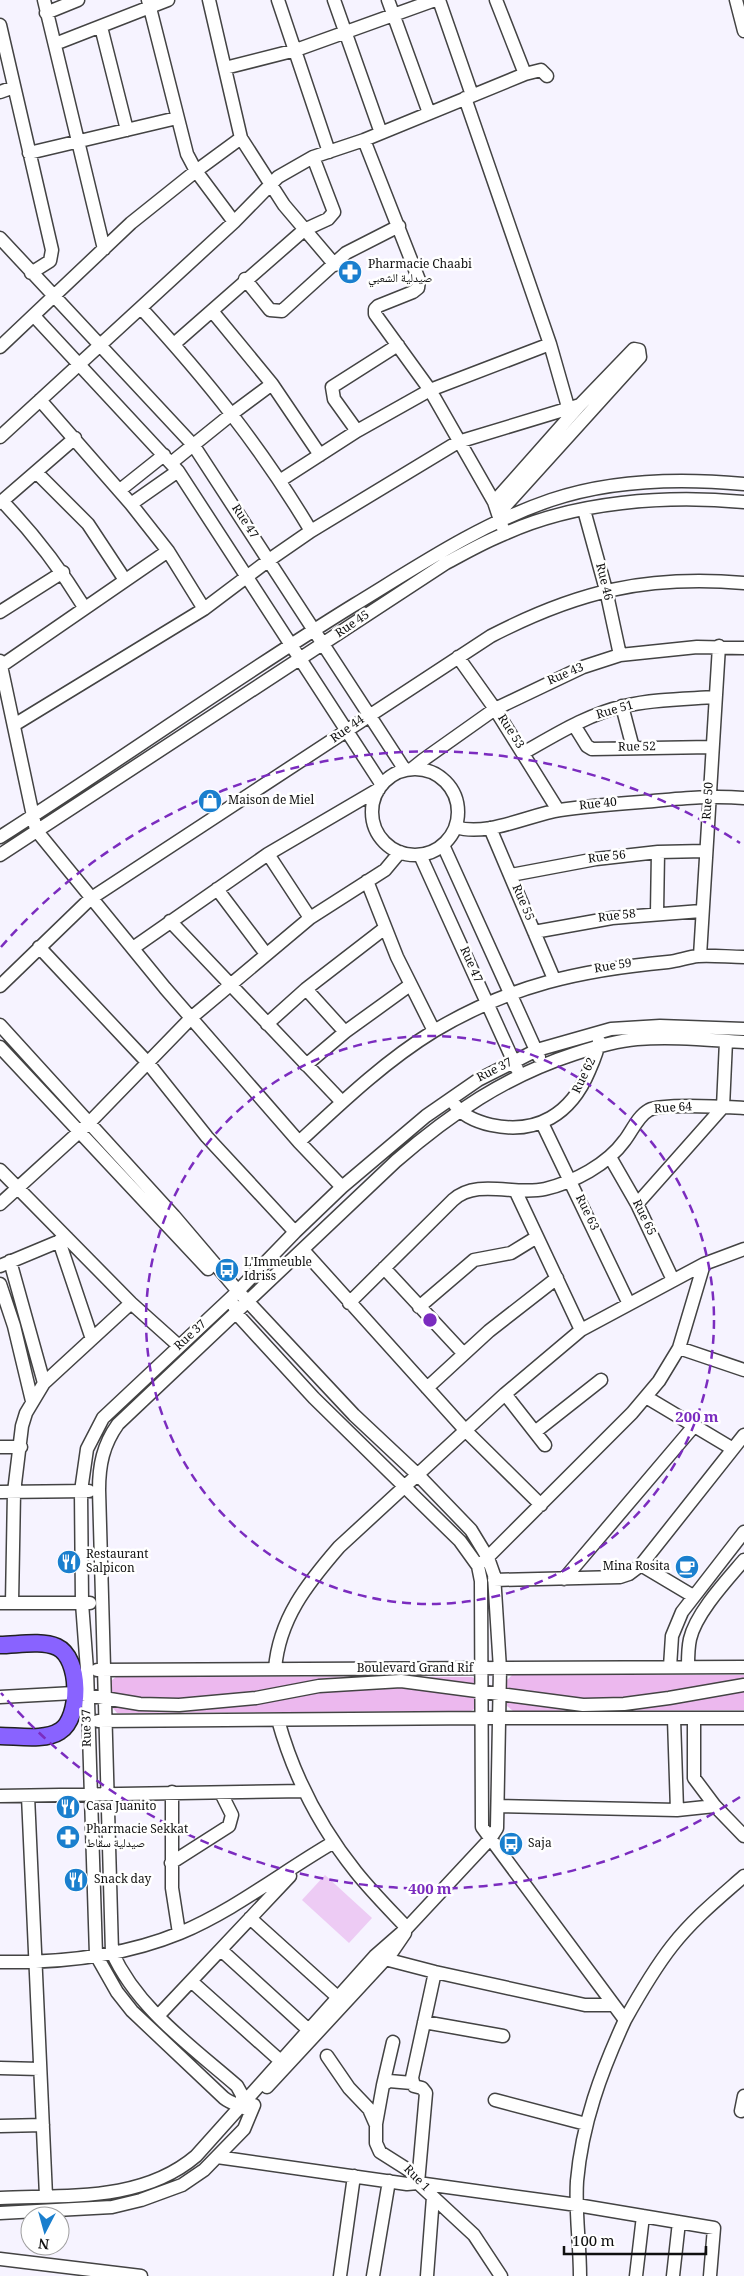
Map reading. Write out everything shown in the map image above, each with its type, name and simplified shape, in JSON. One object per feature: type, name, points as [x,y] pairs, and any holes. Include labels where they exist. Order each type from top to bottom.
[{"type":"main road","points":[[0,1645],[50,1645],[58,1648],[71,1660],[81,1693],[72,1718],[60,1732],[42,1736],[0,1736]]},
{"type":"street","points":[[44,0],[104,249]]},
{"type":"street","points":[[46,13],[78,0]]},
{"type":"street","points":[[55,44],[101,27],[149,4],[168,0]]},
{"type":"street","points":[[209,0],[241,138],[270,186],[304,230],[335,265]]},
{"type":"street","points":[[278,0],[329,152]]},
{"type":"street","points":[[334,0],[381,133]]},
{"type":"street","points":[[388,0],[429,113]]},
{"type":"street","points":[[225,68],[296,50],[437,0],[550,344],[583,404]]},
{"type":"street","points":[[496,0],[525,74]]},
{"type":"street","points":[[736,0],[744,31]]},
{"type":"street","points":[[149,4],[176,118],[187,154],[196,171],[234,222]]},
{"type":"street","points":[[0,25],[52,256],[45,266],[31,273]]},
{"type":"street","points":[[101,27],[127,130]]},
{"type":"street","points":[[0,437],[234,222],[278,177],[313,158],[364,140],[525,74],[541,70],[547,76]]},
{"type":"street","points":[[0,92],[14,87]]},
{"type":"street","points":[[29,153],[176,118]]},
{"type":"street","points":[[0,348],[131,223],[241,138]]},
{"type":"street","points":[[364,140],[419,280],[419,285],[414,292],[378,306],[374,312],[430,390],[497,512],[505,533]]},
{"type":"street","points":[[174,344],[304,230],[328,220],[334,212],[313,158]]},
{"type":"street","points":[[245,280],[270,310],[277,312],[290,304],[356,247],[399,226]]},
{"type":"street","name":"Rue 47","points":[[0,238],[53,297],[102,345],[194,446],[369,715],[410,770]]},
{"type":"street","points":[[0,258],[13,253]]},
{"type":"street","points":[[141,308],[232,413],[280,480],[311,531]]},
{"type":"street","points":[[212,311],[272,384],[320,455]]},
{"type":"street","points":[[34,316],[171,463],[291,644],[347,731],[380,787]]},
{"type":"street","points":[[280,480],[357,431],[430,390],[550,344]]},
{"type":"street","points":[[357,431],[334,399],[332,387],[398,345]]},
{"type":"street","points":[[120,490],[171,463],[232,413],[272,384]]},
{"type":"street","points":[[40,400],[120,490],[168,551],[204,610]]},
{"type":"street","points":[[14,726],[108,666],[204,610],[246,576],[311,531],[458,442],[583,404]]},
{"type":"street","points":[[497,512],[583,404]]},
{"type":"street","points":[[75,438],[1,502],[36,536],[63,572],[84,606]]},
{"type":"street","points":[[131,504],[171,463]]},
{"type":"street","points":[[36,472],[88,524],[125,580]]},
{"type":"street","name":"Rue 45","points":[[0,837],[291,644],[459,540],[497,512],[602,487],[655,481],[702,480],[744,484]]},
{"type":"street","name":"Rue 45","points":[[0,855],[446,563],[505,533],[584,510],[654,500],[700,499],[744,502]]},
{"type":"street","name":"Rue 46","points":[[584,510],[606,590],[620,655]]},
{"type":"street","points":[[168,551],[1,663],[32,816],[36,830],[90,899],[299,1142],[342,1187]]},
{"type":"street","points":[[0,612],[63,572]]},
{"type":"street","name":"Rue 44","points":[[0,986],[90,899],[491,636],[523,619],[556,605],[606,590],[647,583],[687,581],[744,583]]},
{"type":"street","name":"Rue 43","points":[[410,770],[495,709],[568,674],[620,655],[719,646],[744,648]]},
{"type":"street","name":"Rue 50","points":[[700,956],[719,646]]},
{"type":"street","name":"Rue 53","points":[[458,657],[495,709],[558,810]]},
{"type":"street","name":"Rue 51","points":[[523,753],[574,725],[622,706],[657,700],[715,698]]},
{"type":"street","points":[[622,706],[633,748]]},
{"type":"street","name":"Rue 52","points":[[574,725],[589,748],[712,747]]},
{"type":"street","points":[[133,948],[268,854],[380,787],[392,776],[410,770],[430,772],[442,778],[451,788],[457,800],[458,814],[456,827],[443,845],[432,852],[420,855],[400,852],[387,844],[377,832],[373,818],[373,803],[380,787]]},
{"type":"street","name":"Rue 40","points":[[456,827],[471,831],[490,828],[558,810],[709,796],[744,798]]},
{"type":"street","name":"Rue 55","points":[[490,828],[554,979]]},
{"type":"street","name":"Rue 47","points":[[443,845],[542,1064]]},
{"type":"street","name":"Rue 56","points":[[511,875],[596,858],[658,852],[705,851]]},
{"type":"street","points":[[0,1204],[90,1122],[192,1017],[230,983],[310,918],[388,868],[400,852]]},
{"type":"street","points":[[657,913],[658,852]]},
{"type":"street","points":[[268,854],[310,918]]},
{"type":"street","name":"Rue 47","points":[[420,855],[520,1075]]},
{"type":"street","points":[[367,882],[410,984],[434,1031]]},
{"type":"street","points":[[217,889],[266,954]]},
{"type":"street","name":"Rue 58","points":[[534,932],[593,920],[657,913],[702,911]]},
{"type":"street","points":[[170,921],[342,1102]]},
{"type":"street","points":[[268,1024],[306,990],[385,928]]},
{"type":"street","points":[[39,947],[148,1064],[207,1137],[295,1232]]},
{"type":"street","name":"Rue 59","points":[[299,1142],[342,1102],[405,1051],[434,1031],[510,992],[554,979],[619,966],[700,956],[744,957]]},
{"type":"street","points":[[306,1065],[345,1032],[410,984]]},
{"type":"street","points":[[306,990],[345,1032]]},
{"type":"street","points":[[0,1025],[90,1122],[235,1293],[236,1312],[314,1398],[460,1541],[478,1566],[481,1582],[483,1668],[482,1827],[624,2020]]},
{"type":"street","name":"Rue 37","points":[[96,1955],[88,1722],[81,1693],[87,1670],[82,1603],[80,1491],[87,1449],[108,1412],[235,1293],[342,1187],[408,1131],[450,1098],[478,1080],[537,1050],[599,1032],[660,1026],[744,1029]]},
{"type":"street","name":"Rue 62","points":[[450,1098],[458,1110],[476,1120],[498,1126],[521,1128],[542,1123],[566,1107],[573,1099],[587,1076],[598,1046],[599,1032]]},
{"type":"street","name":"Rue 37","points":[[112,1952],[106,1794],[99,1490],[102,1452],[118,1424],[396,1161],[458,1110],[542,1064],[598,1046],[638,1039],[744,1042]]},
{"type":"street","points":[[637,1204],[723,1107],[726,1041]]},
{"type":"street","points":[[0,1047],[235,1293],[248,1300],[354,1415],[418,1475],[471,1530],[488,1558],[494,1580],[500,1669],[498,1828],[490,1839],[283,2063],[260,2095],[196,2156],[165,2176],[137,2187],[109,2193],[0,2198]]},
{"type":"street","name":"Rue 64","points":[[348,1303],[452,1200],[464,1192],[480,1189],[516,1192],[545,1188],[570,1180],[610,1157],[641,1116],[651,1109],[744,1108]]},
{"type":"street","name":"Rue 63","points":[[542,1123],[629,1304]]},
{"type":"street","name":"Rue 65","points":[[610,1157],[637,1204],[673,1280]]},
{"type":"street","points":[[0,1170],[63,1239],[179,1346]]},
{"type":"street","points":[[516,1192],[581,1330]]},
{"type":"street","points":[[419,1307],[474,1260],[512,1253],[537,1237]]},
{"type":"street","points":[[44,1383],[27,1322],[5,1263],[63,1239]]},
{"type":"street","points":[[63,1239],[92,1339]]},
{"type":"street","points":[[275,1669],[279,1636],[289,1614],[319,1570],[339,1547],[505,1394],[581,1330],[704,1264],[744,1249]]},
{"type":"street","points":[[303,1250],[348,1303],[466,1430],[541,1504]]},
{"type":"street","points":[[478,1566],[646,1397],[679,1348],[704,1264]]},
{"type":"street","points":[[384,1268],[463,1353]]},
{"type":"street","points":[[427,1388],[463,1353],[557,1278]]},
{"type":"street","points":[[0,1284],[14,1326],[32,1401]]},
{"type":"street","points":[[101,1603],[6,1603],[14,1492],[21,1447],[22,1426],[32,1401],[44,1383],[131,1303]]},
{"type":"street","points":[[14,1326],[27,1322]]},
{"type":"street","points":[[679,1348],[744,1370]]},
{"type":"street","points":[[535,1432],[601,1380]]},
{"type":"street","points":[[505,1394],[544,1445]]},
{"type":"street","points":[[646,1397],[733,1449]]},
{"type":"street","points":[[108,1412],[118,1424]]},
{"type":"street","points":[[564,1579],[694,1426]]},
{"type":"street","points":[[494,1580],[620,1577],[629,1574],[641,1565],[744,1435]]},
{"type":"street","points":[[0,1447],[21,1447]]},
{"type":"street","points":[[0,1492],[99,1490]]},
{"type":"street","points":[[670,1667],[672,1636],[676,1622],[693,1596],[744,1532]]},
{"type":"street","points":[[688,1666],[689,1644],[694,1628],[744,1560]]},
{"type":"street","points":[[641,1565],[693,1596]]},
{"type":"street","points":[[729,1578],[744,1578]]},
{"type":"street","name":"Boulevard Grand Rif","points":[[87,1670],[744,1667]]},
{"type":"street","points":[[0,1698],[81,1693],[140,1704],[208,1704],[256,1698],[319,1686],[393,1681],[441,1684],[583,1705],[624,1704],[744,1685]]},
{"type":"street","points":[[88,1722],[482,1718],[744,1718]]},
{"type":"street","points":[[674,1719],[677,1810]]},
{"type":"street","points":[[694,1719],[694,1778],[715,1806],[744,1836]]},
{"type":"street","points":[[278,1720],[290,1759],[305,1791],[334,1842],[355,1872],[408,1928]]},
{"type":"street","points":[[0,1796],[305,1791]]},
{"type":"street","points":[[172,1792],[171,1863],[173,1905],[179,1933]]},
{"type":"street","points":[[171,1863],[229,1826],[232,1815],[221,1793]]},
{"type":"street","points":[[28,1796],[46,2196]]},
{"type":"street","points":[[498,1806],[677,1810],[715,1806]]},
{"type":"street","points":[[0,1962],[35,1962],[96,1955],[179,1933],[231,1906],[334,1842]]},
{"type":"street","points":[[158,2016],[308,1857]]},
{"type":"street","points":[[580,2276],[577,2180],[586,2124],[595,2092],[624,2020],[645,1984],[673,1945],[707,1908],[744,1876]]},
{"type":"street","points":[[250,1918],[341,2001]]},
{"type":"street","points":[[221,1950],[311,2033]]},
{"type":"street","points":[[0,2213],[99,2209],[141,2200],[190,2181],[244,2129],[247,2108],[237,2086],[158,2016],[130,1985],[112,1952]]},
{"type":"street","points":[[96,1955],[116,1992],[132,2011],[224,2098],[247,2108]]},
{"type":"street","points":[[380,1958],[435,1972],[585,2004],[613,2005]]},
{"type":"street","points":[[412,2082],[435,1972]]},
{"type":"street","points":[[191,1980],[283,2063]]},
{"type":"street","points":[[424,2022],[504,2036]]},
{"type":"street","points":[[376,2125],[393,2042]]},
{"type":"street","name":"Rue 1","points":[[327,2056],[349,2088],[369,2110],[376,2125],[376,2143],[380,2152],[404,2166],[418,2183],[474,2235],[501,2276]]},
{"type":"street","points":[[0,2068],[40,2070]]},
{"type":"street","points":[[383,2085],[389,2081],[412,2082],[426,2093],[418,2183]]},
{"type":"street","points":[[741,2111],[744,2096]]},
{"type":"street","points":[[495,2100],[586,2124]]},
{"type":"street","points":[[0,2126],[43,2125]]},
{"type":"street","points":[[227,2147],[237,2154],[356,2169],[409,2178],[418,2183]]},
{"type":"street","points":[[217,2157],[577,2205],[714,2228],[710,2276]]},
{"type":"street","points":[[340,2276],[354,2176]]},
{"type":"street","points":[[373,2276],[389,2181]]},
{"type":"street","points":[[427,2276],[433,2197]]},
{"type":"street","points":[[636,2276],[643,2216]]},
{"type":"street","points":[[673,2276],[679,2222]]},
{"type":"street","points":[[0,2259],[44,2271],[141,2276]]},
{"type":"shaded area","points":[[512,1675],[744,1675],[744,1710],[513,1711],[507,1706],[507,1680]]},
{"type":"shaded area","points":[[117,1676],[472,1677],[475,1679],[477,1707],[471,1711],[117,1713],[112,1707],[111,1681]]},
{"type":"shaded area","points":[[325,1875],[372,1918],[349,1943],[302,1900]]},
{"type":"place","name":"Pharmacie Chaabi صيدلية الشعبي","points":[[350,272]]},
{"type":"place","name":"Maison de Miel","points":[[210,801]]},
{"type":"place","name":"L'Immeuble Idriss","points":[[227,1270]]},
{"type":"place","name":"Restaurant Salpicon","points":[[69,1562]]},
{"type":"place","name":"Mina Rosita","points":[[687,1567]]},
{"type":"place","name":"Casa Juanito","points":[[68,1807]]},
{"type":"place","name":"Pharmacie Sekkat صيدلية سقاط","points":[[68,1837]]},
{"type":"place","name":"Saja","points":[[511,1844]]},
{"type":"place","name":"Snack day","points":[[76,1880]]}]
